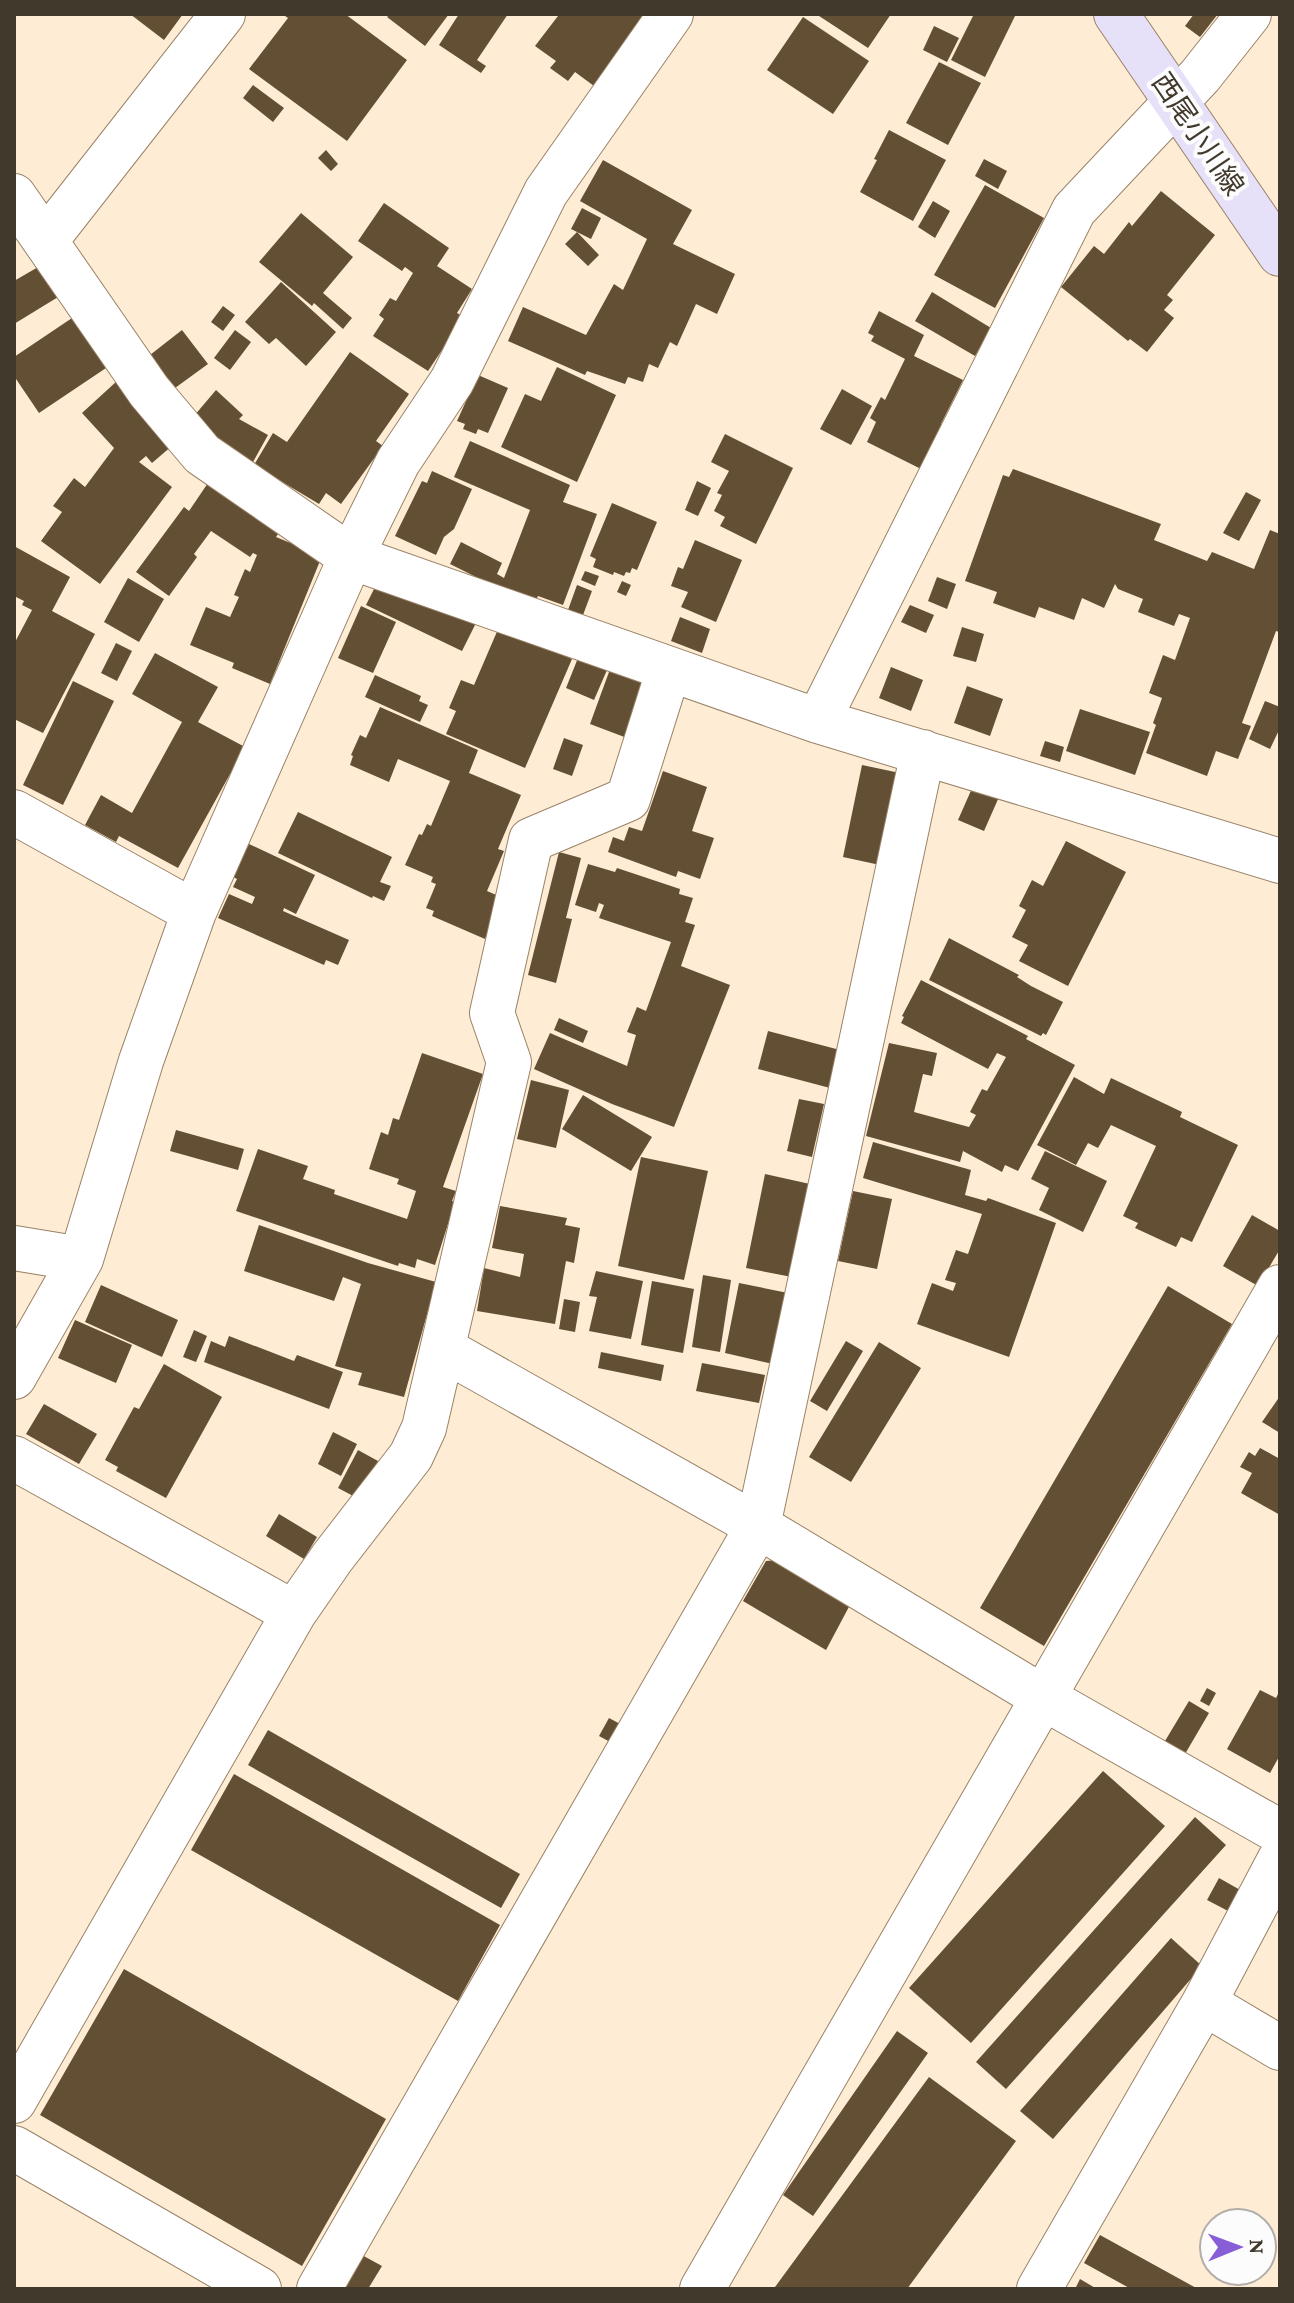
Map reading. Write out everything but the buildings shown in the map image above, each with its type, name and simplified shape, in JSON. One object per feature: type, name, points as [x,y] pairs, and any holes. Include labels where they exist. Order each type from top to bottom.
[{"type":"main road","name":"西尾小川線","points":[[1116,14],[1280,254]]},
{"type":"street","points":[[46,240],[223,14]]},
{"type":"street","points":[[14,1377],[81,1259],[141,1061],[194,912],[351,557],[398,462],[452,381],[546,192],[671,14]]},
{"type":"street","points":[[818,721],[1074,210],[1200,76],[1249,14]]},
{"type":"street","points":[[14,196],[149,391],[202,454],[351,557],[818,721],[1280,861]]},
{"type":"street","points":[[14,2101],[294,1613],[411,1456],[424,1428],[509,1062],[492,1013],[531,840],[628,799],[669,669]]},
{"type":"street","points":[[319,2289],[758,1526],[923,752]]},
{"type":"street","points":[[14,812],[194,912]]},
{"type":"street","points":[[14,1248],[81,1259]]},
{"type":"street","points":[[702,2289],[1280,1287]]},
{"type":"street","points":[[443,1349],[758,1526],[1044,1698],[1280,1832]]},
{"type":"street","points":[[14,1458],[294,1613]]},
{"type":"street","points":[[1039,2289],[1204,2003],[1280,1859]]},
{"type":"street","points":[[1204,2003],[1280,2048]]},
{"type":"street","points":[[14,2148],[259,2289]]}]
